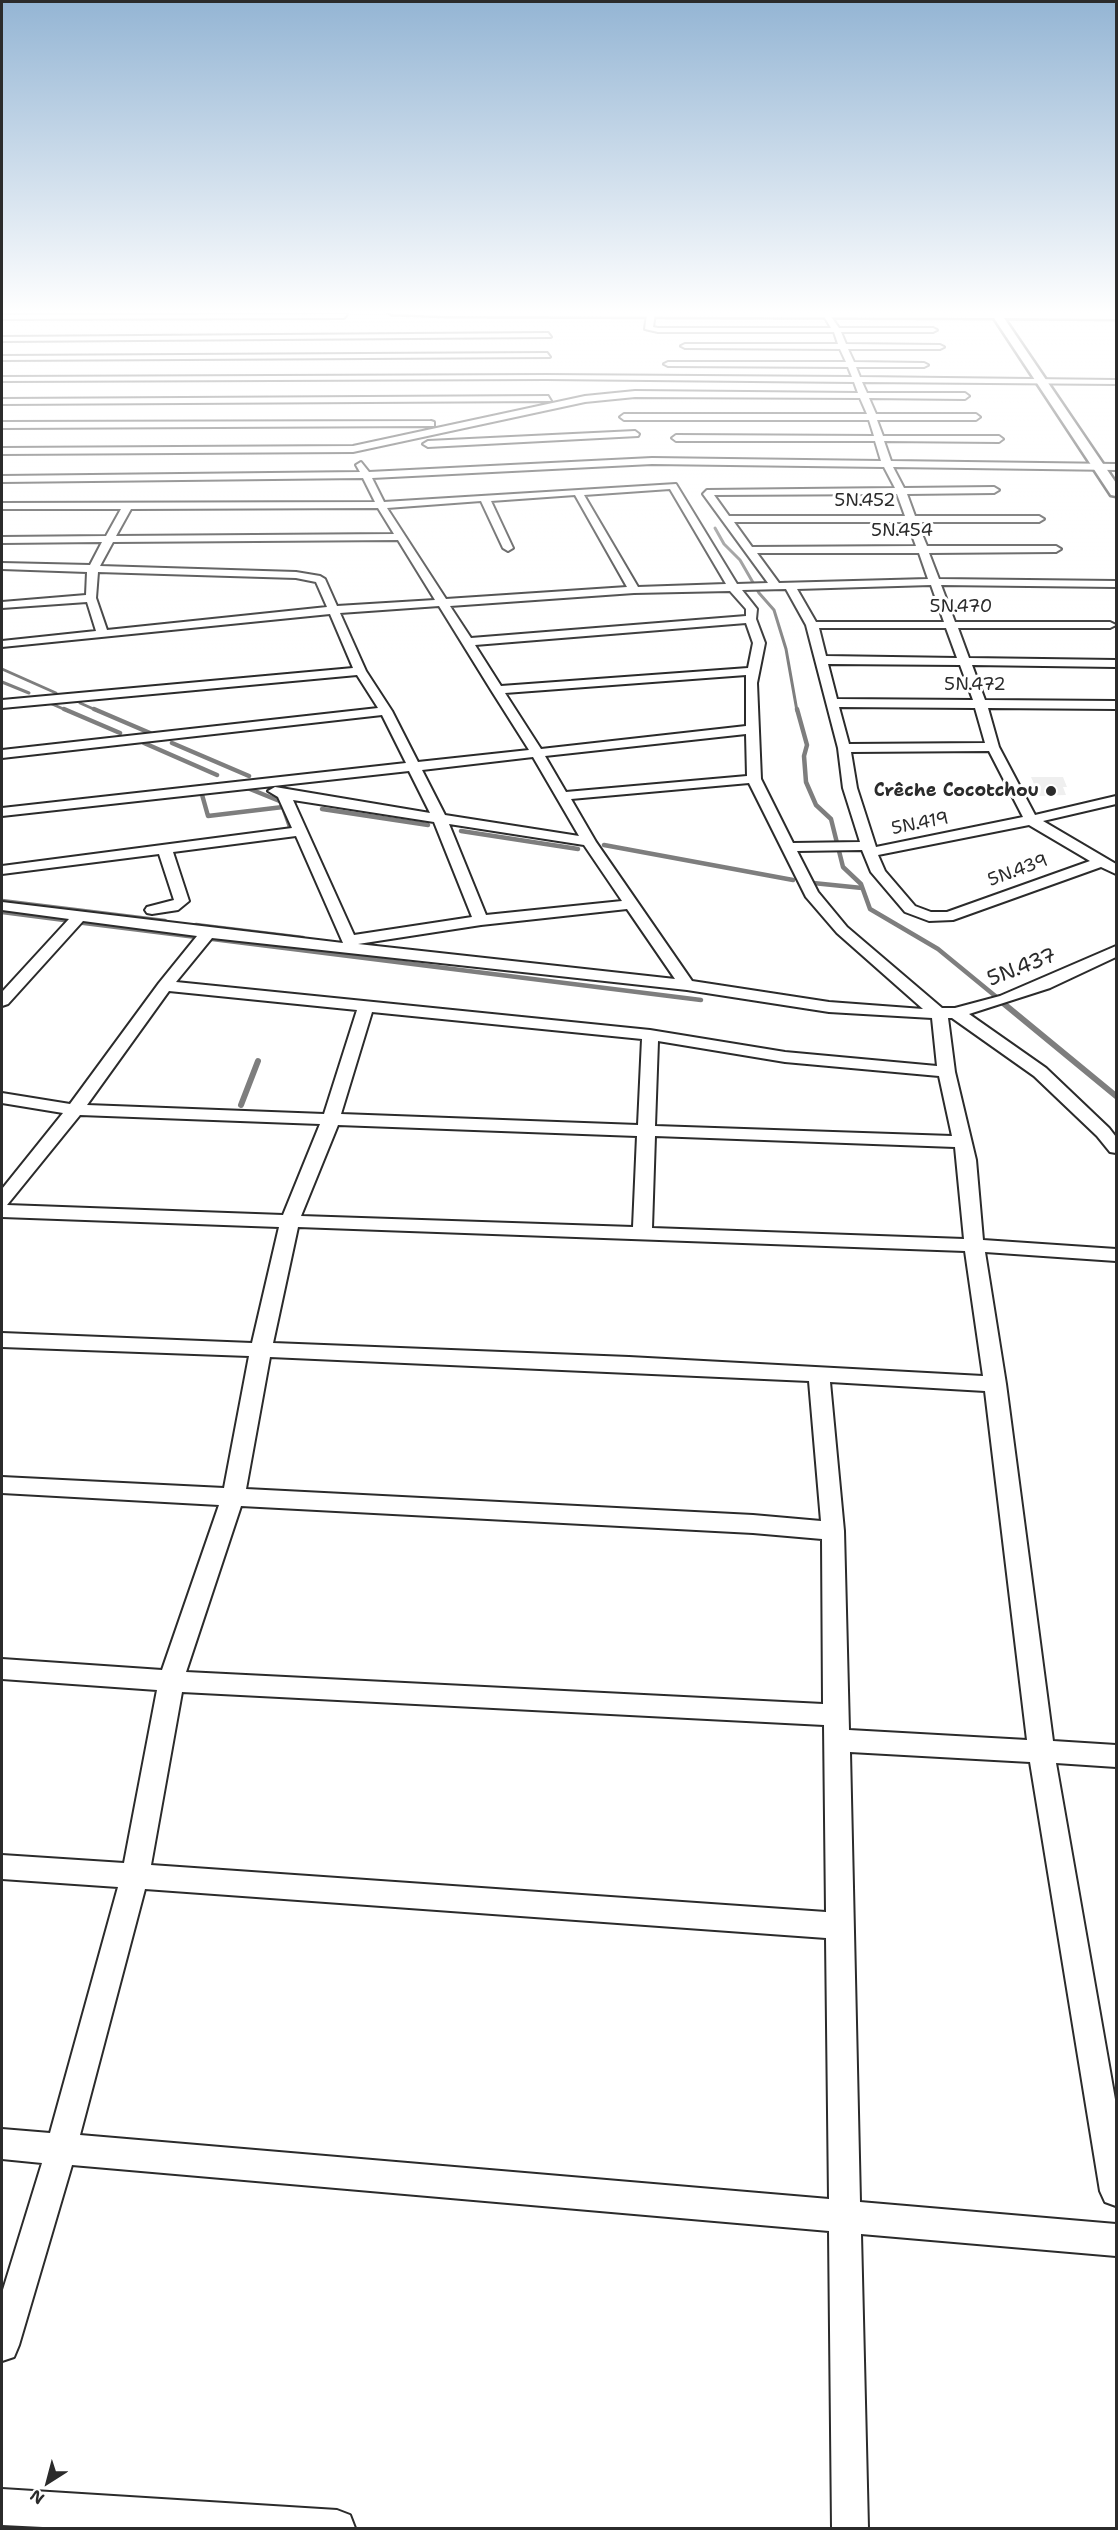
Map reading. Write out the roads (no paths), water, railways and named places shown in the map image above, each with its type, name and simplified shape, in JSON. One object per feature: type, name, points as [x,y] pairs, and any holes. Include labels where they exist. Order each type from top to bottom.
[{"type":"main road","points":[[1074,429],[1116,492]]},
{"type":"street","points":[[2,451],[61,429]]},
{"type":"street","points":[[51,460],[67,429]]},
{"type":"street","points":[[101,429],[301,448],[357,448],[635,434]]},
{"type":"street","points":[[301,448],[307,429]]},
{"type":"street","points":[[357,448],[451,429]]},
{"type":"street","points":[[632,429],[641,443]]},
{"type":"street","points":[[877,429],[887,464],[900,489],[980,703],[993,747],[1031,820],[1116,870]]},
{"type":"street","points":[[676,438],[999,439]]},
{"type":"street","points":[[357,448],[366,475],[381,505],[537,753],[590,842],[687,985]]},
{"type":"street","points":[[646,452],[659,470]]},
{"type":"street","points":[[2,479],[366,475],[652,461],[1099,466],[1114,463]]},
{"type":"street","points":[[34,488],[45,470]]},
{"type":"street","points":[[2,506],[26,502],[127,507],[381,505],[578,492],[670,482],[751,609],[750,619],[759,643],[758,663],[752,671],[754,779],[811,894],[842,930],[948,1013],[1040,1072],[1116,1148]]},
{"type":"street","points":[[869,849],[850,788],[844,748],[823,660],[812,625],[783,585],[748,550],[729,519],[708,494],[710,492],[900,489],[994,490]]},
{"type":"street","points":[[578,492],[634,590]]},
{"type":"street","points":[[484,497],[508,548]]},
{"type":"street","points":[[104,635],[91,598],[93,569],[111,540],[127,507]]},
{"type":"street","name":"5N.452","points":[[729,519],[909,517],[1039,519]]},
{"type":"street","points":[[2,540],[403,537]]},
{"type":"street","name":"5N.454","points":[[748,550],[921,547],[1056,549]]},
{"type":"street","points":[[2,566],[320,579],[360,671],[386,711],[440,819],[482,920]]},
{"type":"street","points":[[2,644],[334,610],[634,590],[933,582],[1116,584]]},
{"type":"street","points":[[2,605],[91,598]]},
{"type":"street","points":[[467,642],[750,619]]},
{"type":"street","name":"5N.470","points":[[812,625],[1110,625]]},
{"type":"street","points":[[823,660],[1116,663]]},
{"type":"street","points":[[2,704],[360,671]]},
{"type":"street","points":[[497,690],[752,671]]},
{"type":"street","name":"5N.472","points":[[833,703],[1116,705]]},
{"type":"street","points":[[2,754],[386,711]]},
{"type":"street","points":[[2,812],[753,729]]},
{"type":"street","points":[[844,748],[993,747]]},
{"type":"street","points":[[562,796],[754,779]]},
{"type":"street","points":[[256,784],[284,794],[590,842]]},
{"type":"street","points":[[284,794],[350,943]]},
{"type":"street","name":"5N.419","points":[[788,847],[837,846],[869,849],[1031,820],[1116,800]]},
{"type":"street","points":[[2,870],[300,831]]},
{"type":"street","points":[[152,910],[173,907],[182,901],[165,849]]},
{"type":"street","name":"5N.439","points":[[869,849],[878,872],[910,909],[928,916],[948,917],[1101,862]]},
{"type":"street","points":[[2,906],[208,933],[350,943],[482,920],[632,904]]},
{"type":"street","points":[[2,1001],[80,916]]},
{"type":"street","points":[[2,1201],[75,1110],[165,986],[208,933]]},
{"type":"street","name":"5N.437","points":[[350,943],[687,985],[869,1012],[948,1013],[1006,999],[1044,985],[1116,951]]},
{"type":"street","points":[[165,986],[650,1035],[785,1057],[946,1072]]},
{"type":"street","points":[[2,2345],[61,2150],[135,1877],[171,1681],[233,1497],[261,1350],[290,1220],[331,1119],[366,1006]]},
{"type":"street","points":[[948,1013],[946,1072],[963,1142],[974,1245],[995,1384],[1041,1751],[1116,2191]]},
{"type":"street","points":[[642,1233],[650,1035]]},
{"type":"street","points":[[2,1098],[75,1110],[963,1142]]},
{"type":"street","points":[[2,1211],[974,1245],[1116,1255]]},
{"type":"street","points":[[2,1340],[819,1374],[995,1384]]},
{"type":"street","points":[[819,1374],[833,1531],[850,2529]]},
{"type":"street","points":[[2,1485],[753,1524],[833,1531]]},
{"type":"street","points":[[2,1669],[837,1728],[1041,1751],[1116,1756]]},
{"type":"street","points":[[2,1867],[840,1926]]},
{"type":"street","points":[[2,2144],[1116,2240]]},
{"type":"street","points":[[2,2507],[337,2529]]},
{"type":"waterway","points":[[715,528],[724,544],[740,560],[759,593],[774,610],[786,649],[797,711]]},
{"type":"waterway","points":[[2,669],[56,693]]},
{"type":"waterway","points":[[2,682],[29,693]]},
{"type":"waterway","points":[[80,703],[98,711]]},
{"type":"waterway","points":[[52,704],[68,711]]},
{"type":"waterway","points":[[64,709],[120,733]]},
{"type":"waterway","points":[[94,709],[150,733]]},
{"type":"waterway","points":[[797,709],[807,745],[804,756],[806,782],[816,805],[831,819],[843,867],[861,884],[870,909],[938,949],[1005,1004]]},
{"type":"waterway","points":[[144,743],[217,775]]},
{"type":"waterway","points":[[172,743],[249,776]]},
{"type":"waterway","points":[[245,787],[282,802]]},
{"type":"waterway","points":[[201,791],[208,816],[283,807],[290,827]]},
{"type":"waterway","points":[[322,809],[428,825]]},
{"type":"waterway","points":[[461,831],[578,849]]},
{"type":"waterway","points":[[604,845],[793,880]]},
{"type":"waterway","points":[[813,883],[862,888]]},
{"type":"waterway","points":[[2,901],[165,921]]},
{"type":"waterway","points":[[2,912],[64,920]]},
{"type":"waterway","points":[[76,922],[701,1000]]},
{"type":"waterway","points":[[196,925],[303,938]]},
{"type":"waterway","points":[[1003,1003],[1116,1096]]},
{"type":"waterway","points":[[241,1105],[258,1061]]},
{"type":"place","name":"Crêche Cocotchou","points":[[1051,791]]}]
